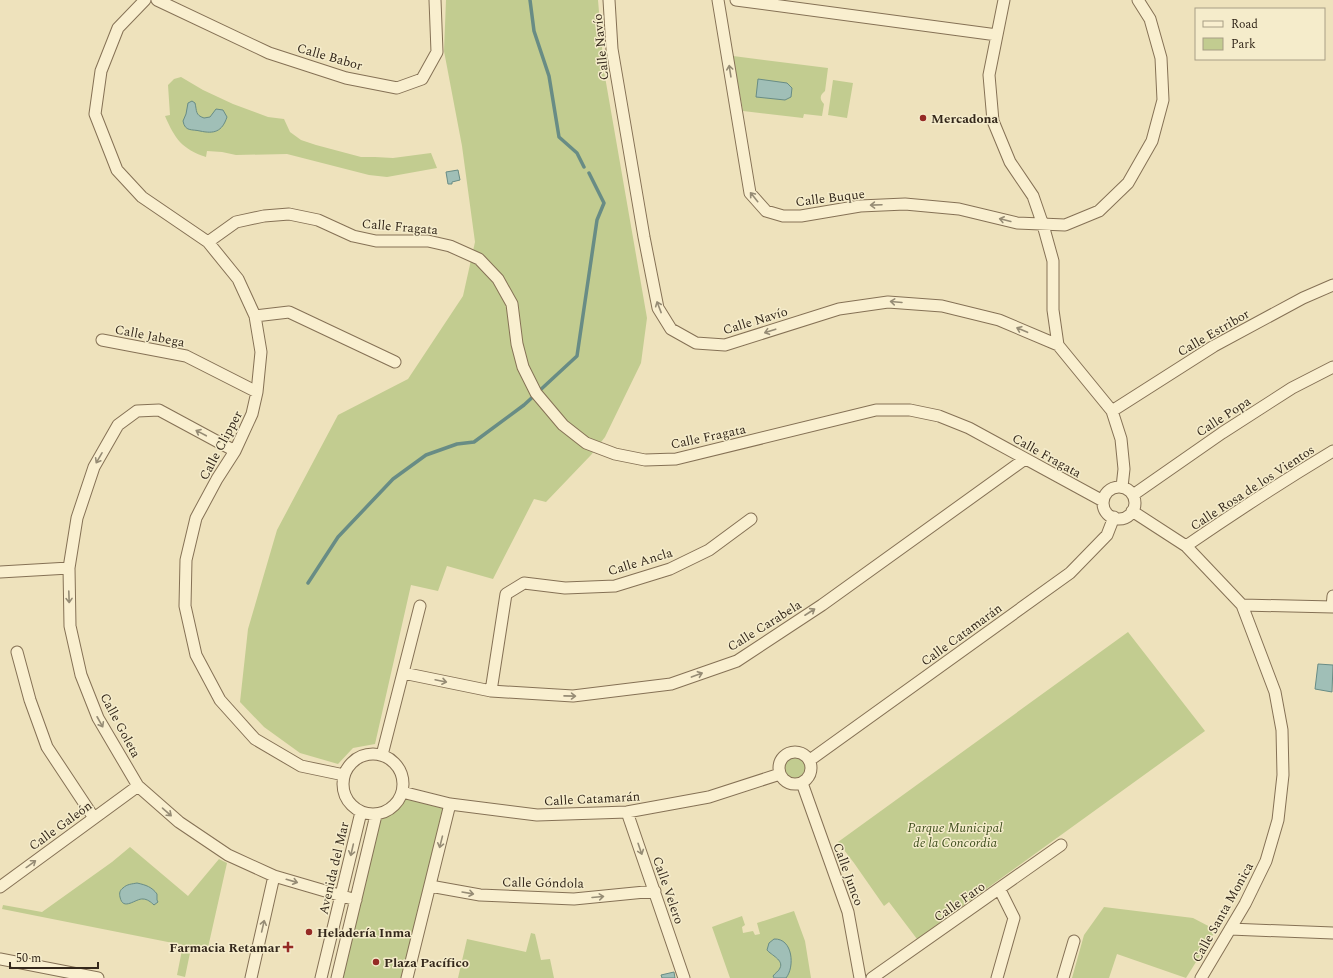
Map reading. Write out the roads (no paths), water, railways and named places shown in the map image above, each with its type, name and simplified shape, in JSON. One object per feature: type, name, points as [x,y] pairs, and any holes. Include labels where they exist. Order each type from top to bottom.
[{"type":"street","name":"Calle Clipper","points":[[145,0],[118,28],[101,71],[95,114],[117,170],[142,198],[208,242],[238,279],[255,316],[261,352],[257,392],[252,414],[235,451],[217,479],[196,518],[186,560],[185,606],[196,655],[220,700],[255,738],[301,766],[344,775]]},
{"type":"street","name":"Calle Babor","points":[[157,0],[269,53],[346,78],[397,88],[422,78],[437,52],[435,0]]},
{"type":"street","name":"Calle Navío","points":[[609,0],[612,49],[644,237],[658,308],[671,329],[696,343],[725,345],[839,309],[888,302],[942,306],[999,320],[1058,345]]},
{"type":"street","name":"Calle Buque","points":[[718,0],[750,193],[766,211],[783,216],[801,216],[860,206],[905,204],[959,209],[1017,223],[1043,225],[1065,225],[1099,211],[1128,183],[1152,141],[1163,100],[1161,58],[1150,19],[1138,0]]},
{"type":"street","points":[[736,0],[997,35]]},
{"type":"street","points":[[1004,0],[989,75],[993,121],[1010,162],[1033,196],[1043,225],[1053,261],[1054,310],[1058,345],[1112,411],[1121,439],[1124,469],[1122,487]]},
{"type":"street","name":"Calle Fragata","points":[[208,242],[236,222],[264,216],[289,214],[318,220],[353,236],[376,241],[428,241],[450,246],[479,259],[498,279],[512,304],[517,344],[523,367],[536,393],[563,425],[586,443],[615,454],[645,460],[676,459],[876,410],[910,410],[939,416],[969,428],[1103,501]]},
{"type":"street","name":"Calle Estribor","points":[[1112,411],[1214,346],[1303,298],[1333,285]]},
{"type":"street","points":[[255,316],[289,312],[395,362]]},
{"type":"street","name":"Calle Jabega","points":[[102,340],[186,356],[257,392]]},
{"type":"street","name":"Calle Popa","points":[[1133,495],[1228,428],[1292,388],[1333,367]]},
{"type":"street","name":"Calle Goleta","points":[[235,451],[159,410],[137,411],[118,426],[94,467],[77,518],[69,568],[70,626],[81,675],[98,718],[138,786],[179,822],[228,855],[274,876],[356,900]]},
{"type":"street","name":"Calle Rosa de los Vientos","points":[[1186,546],[1333,451]]},
{"type":"street","name":"Calle Carabela","points":[[403,673],[491,692],[573,696],[671,684],[737,661],[822,605],[1025,459]]},
{"type":"street","points":[[1114,487],[1122,487],[1133,495],[1135,505],[1126,517],[1114,518],[1107,514],[1104,509],[1103,501],[1106,494],[1114,487]]},
{"type":"street","name":"Calle Santa Monica","points":[[1132,511],[1186,546],[1242,605],[1275,692],[1282,730],[1283,775],[1278,820],[1266,861],[1245,904],[1201,978]]},
{"type":"street","name":"Calle Catamarán","points":[[810,760],[1070,573],[1107,535],[1114,518]]},
{"type":"street","name":"Calle Ancla","points":[[491,692],[506,594],[524,583],[565,588],[616,586],[670,569],[709,550],[751,519]]},
{"type":"street","points":[[0,572],[69,568]]},
{"type":"street","points":[[1242,605],[1333,603]]},
{"type":"street","points":[[382,755],[420,606]]},
{"type":"street","points":[[17,652],[30,700],[48,747],[94,818]]},
{"type":"street","points":[[798,752],[807,756],[810,760],[812,770],[807,780],[802,783],[792,784],[783,779],[780,774],[779,764],[788,753],[798,752]]},
{"type":"street","points":[[372,753],[382,755],[393,761],[402,773],[404,784],[402,792],[396,804],[386,811],[376,814],[361,812],[351,806],[345,796],[342,783],[344,775],[350,764],[358,757],[372,753]]},
{"type":"street","name":"Calle Catamarán","points":[[402,792],[450,804],[537,815],[627,812],[709,797],[780,774]]},
{"type":"street","name":"Calle Junco","points":[[802,783],[848,912],[860,978]]},
{"type":"street","name":"Calle Galeón","points":[[0,887],[138,786]]},
{"type":"street","points":[[407,978],[450,804]]},
{"type":"street","name":"Avenida del Mar","points":[[321,978],[361,812]]},
{"type":"street","name":"Calle Velero","points":[[627,812],[684,978]]},
{"type":"street","points":[[338,978],[376,814]]},
{"type":"street","name":"Calle Faro","points":[[872,978],[1000,890],[1061,845]]},
{"type":"street","points":[[252,978],[274,876]]},
{"type":"street","name":"Calle Góndola","points":[[430,886],[480,895],[574,899],[655,892]]},
{"type":"street","points":[[997,978],[1014,918],[1000,890]]},
{"type":"street","points":[[1230,929],[1333,933]]},
{"type":"street","points":[[1063,978],[1074,941]]},
{"type":"street","points":[[0,959],[98,978]]},
{"type":"water","points":[[758,79],[787,83],[792,88],[791,97],[785,100],[756,97]]},
{"type":"water","points":[[192,101],[195,103],[198,114],[204,118],[210,117],[216,109],[223,110],[227,117],[223,126],[217,131],[213,132],[192,130],[185,127],[183,121],[188,103]]},
{"type":"water","points":[[458,170],[460,180],[452,182],[452,184],[448,184],[446,172]]},
{"type":"water","points":[[1318,664],[1333,665],[1332,692],[1315,689]]},
{"type":"water","points":[[137,883],[151,888],[157,894],[158,902],[154,905],[149,901],[140,899],[124,904],[120,897],[120,891],[130,884]]},
{"type":"water","points":[[774,939],[785,943],[789,948],[791,967],[786,978],[774,978],[773,976],[781,965],[779,960],[767,950],[769,943]]},
{"type":"water","points":[[674,972],[675,978],[662,978],[661,975]]},
{"type":"waterway","points":[[530,0],[534,31],[549,76],[559,137],[577,153],[584,167]]},
{"type":"waterway","points":[[308,583],[338,537],[393,479],[426,455],[457,444],[474,442],[524,405],[577,356],[597,220],[604,203],[589,173]]},
{"type":"place","name":"Mercadona","points":[[923,118]]},
{"type":"place","name":"Heladería Inma","points":[[309,932]]},
{"type":"place","name":"Farmacia Retamar","points":[[288,947]]},
{"type":"place","name":"Plaza Pacífico","points":[[376,962]]},
{"type":"park label","name":"Parque Municipal de la Concordia","points":[[955,834]]}]
